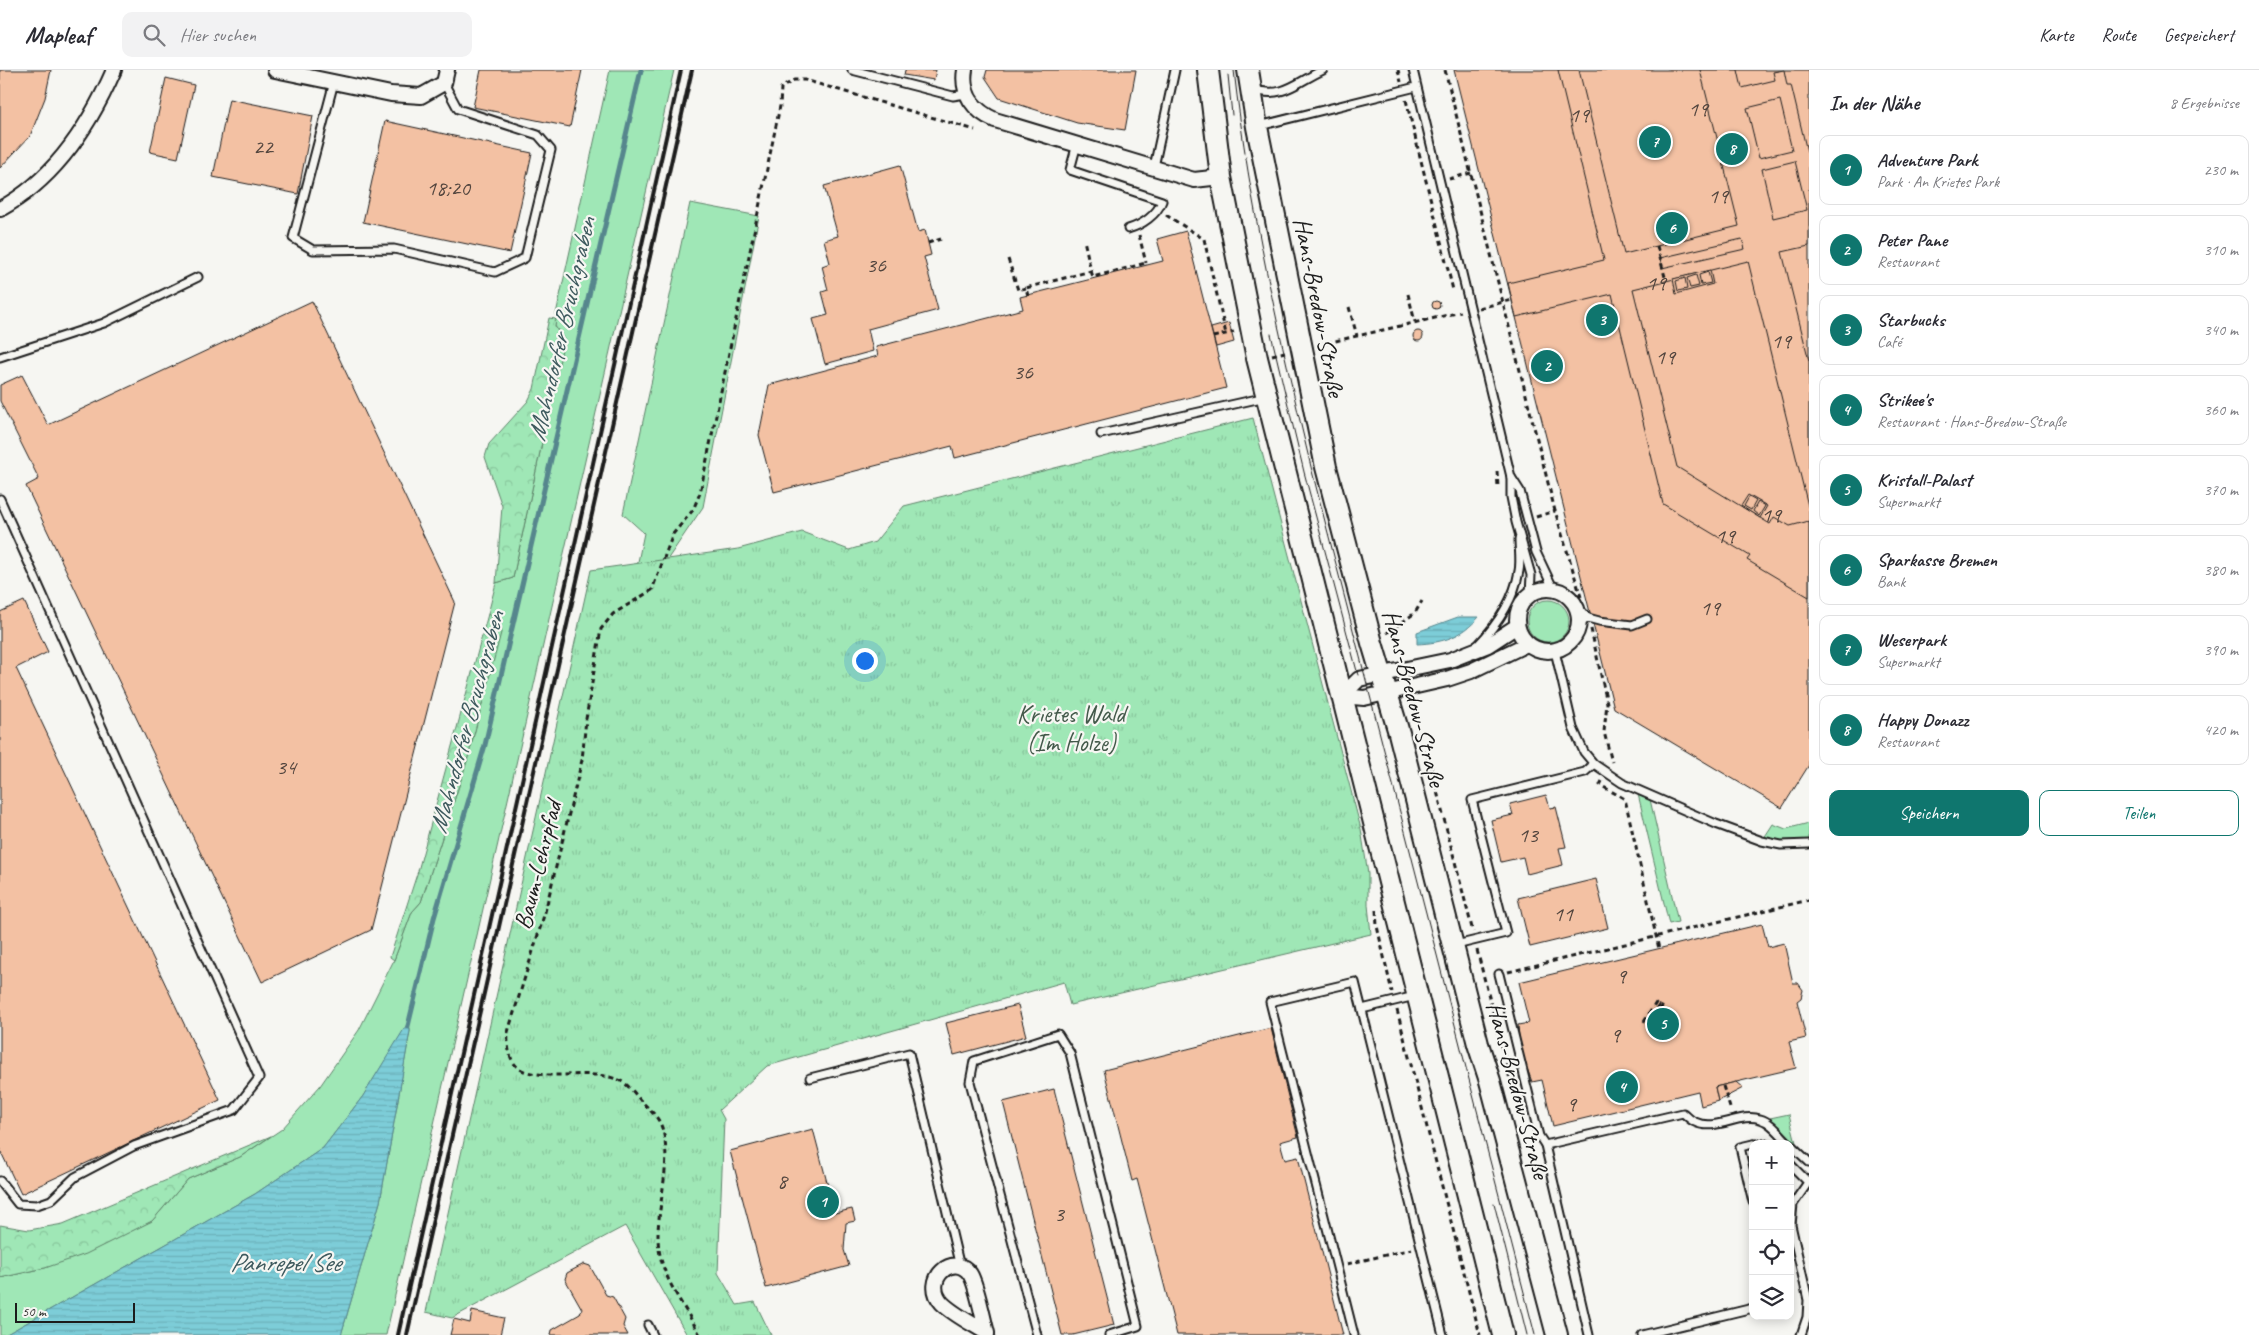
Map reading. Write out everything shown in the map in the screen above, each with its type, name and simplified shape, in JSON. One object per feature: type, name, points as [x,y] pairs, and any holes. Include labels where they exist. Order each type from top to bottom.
[{"type":"main road","points":[[1208,70],[1221,177],[1266,397],[1503,1335]]},
{"type":"main road","name":"Hans-Bredow-Straße","points":[[1249,79],[1256,127],[1326,467],[1557,1335]]},
{"type":"street","points":[[0,209],[13,202],[51,169],[79,135],[98,104],[114,70]]},
{"type":"street","points":[[275,70],[391,94],[422,96],[445,77]]},
{"type":"street","points":[[965,70],[966,94],[977,110],[995,120],[1194,180],[1221,177]]},
{"type":"street","points":[[1542,590],[1554,590],[1562,592],[1575,605],[1583,621],[1571,641],[1555,651],[1545,652],[1527,644],[1520,636],[1517,626],[1517,614],[1522,603],[1530,595],[1542,590]]},
{"type":"street","points":[[1342,696],[1364,698],[1384,683],[1471,653],[1501,638],[1517,626]]},
{"type":"street","points":[[1342,696],[1359,679],[1384,683],[1472,672],[1527,644]]},
{"type":"street","points":[[952,1265],[964,1267],[971,1275],[987,1334],[943,1304],[937,1296],[935,1286],[937,1277],[952,1265]]},
{"type":"lane","points":[[852,70],[953,96],[966,94]]},
{"type":"lane","points":[[1154,167],[1175,70]]},
{"type":"lane","points":[[1249,79],[1265,94],[1284,92],[1323,70]]},
{"type":"lane","points":[[1412,70],[1511,477],[1511,497],[1519,537],[1520,569],[1515,589],[1494,628],[1471,653]]},
{"type":"lane","points":[[334,82],[293,238],[313,250],[394,249],[495,272],[525,258],[551,150],[538,135],[458,109],[445,77]]},
{"type":"lane","points":[[1256,127],[1416,86]]},
{"type":"lane","points":[[1077,144],[1070,170],[1162,200],[1159,210],[1137,227],[1128,229]]},
{"type":"lane","points":[[0,357],[104,323],[198,277]]},
{"type":"lane","points":[[1102,434],[1266,397]]},
{"type":"lane","points":[[1511,477],[1520,491],[1536,552],[1554,590]]},
{"type":"lane","points":[[0,499],[32,566],[259,1078],[234,1110],[134,1146],[75,1177],[51,1200],[37,1205],[18,1204],[0,1181]]},
{"type":"lane","points":[[1519,537],[1526,552],[1531,575],[1530,595]]},
{"type":"lane","points":[[1583,621],[1632,625],[1647,620]]},
{"type":"lane","points":[[1555,651],[1573,728],[1584,752],[1594,764],[1622,783],[1760,840],[1781,845],[1809,844]]},
{"type":"lane","points":[[1453,946],[1506,933],[1472,800],[1585,772],[1594,764]]},
{"type":"lane","points":[[1499,974],[1539,1136],[1545,1145],[1589,1335]]},
{"type":"lane","points":[[1354,1335],[1270,1002],[1355,982],[1443,1335]]},
{"type":"lane","points":[[1362,1009],[1418,995]]},
{"type":"lane","points":[[1037,1335],[970,1082],[974,1062],[1058,1034],[1070,1053],[1138,1326],[1108,1335]]},
{"type":"lane","points":[[810,1078],[909,1053],[960,1267]]},
{"type":"lane","points":[[1545,1145],[1683,1113],[1695,1122],[1711,1125],[1734,1120],[1759,1118],[1768,1122],[1786,1140]]},
{"type":"lane","points":[[1749,1145],[1740,1147],[1749,1185]]},
{"type":"lane","points":[[1794,1148],[1809,1162]]},
{"type":"lane","points":[[1794,1168],[1809,1182],[1794,1204],[1791,1226],[1808,1300],[1807,1318],[1801,1335]]},
{"type":"lane","points":[[1642,1335],[1749,1309]]},
{"type":"lane","points":[[648,1325],[653,1335]]},
{"type":"path","points":[[1398,70],[1454,296]]},
{"type":"path","points":[[1445,70],[1583,621],[1607,703],[1604,732],[1612,764],[1600,785],[1625,799],[1659,949]]},
{"type":"path","name":"Baum-Lehrpfad","points":[[700,1335],[668,1276],[659,1252],[657,1233],[662,1209],[665,1150],[659,1120],[632,1090],[620,1080],[579,1073],[544,1074],[523,1071],[513,1062],[507,1046],[508,1032],[545,912],[582,760],[586,719],[601,629],[613,614],[652,590],[673,534],[693,510],[700,493],[780,106],[781,88],[794,80],[806,80],[975,130]]},
{"type":"path","points":[[1159,210],[1204,239],[1226,334]]},
{"type":"path","points":[[1084,240],[1093,276],[1146,264],[1137,227]]},
{"type":"path","points":[[928,243],[940,240]]},
{"type":"path","points":[[1657,246],[1666,281]]},
{"type":"path","points":[[1008,259],[1018,290],[1091,271]]},
{"type":"path","points":[[1026,288],[1028,296]]},
{"type":"path","points":[[1408,294],[1415,322]]},
{"type":"path","points":[[1257,358],[1512,300]]},
{"type":"path","points":[[1456,304],[1460,322]]},
{"type":"path","points":[[1349,307],[1357,336]]},
{"type":"path","points":[[1213,337],[1238,331]]},
{"type":"path","points":[[1372,643],[1414,613],[1422,601]]},
{"type":"path","points":[[1422,748],[1430,764],[1517,1107]]},
{"type":"path","points":[[1499,974],[1809,900]]},
{"type":"path","points":[[1660,1003],[1647,1024],[1660,1003]]},
{"type":"path","points":[[1723,1086],[1734,1120]]},
{"type":"path","points":[[1337,1267],[1421,1246]]},
{"type":"green space","points":[[610,70],[674,70],[386,1335],[341,1335],[380,1202],[410,1031],[409,1022],[363,1096],[323,1148],[255,1194],[5,1335],[0,1335],[0,1278],[45,1268],[152,1221],[188,1179],[240,1157],[282,1129],[320,1086],[359,1030],[394,960],[412,912],[421,902],[467,761],[501,629],[488,614],[496,583],[513,578],[564,340],[555,326],[556,314]]},
{"type":"green space","points":[[690,203],[759,216],[703,507],[667,560],[583,826],[644,533],[623,514]]},
{"type":"green space","points":[[549,318],[556,319],[555,327],[564,340],[513,578],[496,583],[502,506],[485,457],[489,444],[528,401],[534,389]]},
{"type":"green space","name":"Krietes Wald (Im Holze)","points":[[1253,418],[1361,829],[1368,874],[1368,905],[1371,934],[1070,1005],[1064,982],[767,1066],[719,1110],[724,1119],[718,1273],[737,1305],[755,1302],[771,1335],[687,1335],[625,1226],[452,1318],[426,1312],[591,570],[738,549],[802,532],[849,550],[875,542],[904,506]]},
{"type":"green space","points":[[1544,600],[1552,600],[1563,606],[1569,621],[1563,636],[1552,642],[1544,642],[1533,636],[1527,625],[1527,617],[1533,606]]},
{"type":"green space","points":[[488,614],[502,629],[467,761],[421,902],[412,912],[394,960],[390,957],[418,871]]},
{"type":"green space","points":[[1637,790],[1649,795],[1678,922],[1669,924]]},
{"type":"green space","points":[[1809,823],[1809,844],[1762,841],[1773,824],[1786,829]]},
{"type":"green space","points":[[1789,1114],[1796,1143],[1794,1140],[1770,1118]]},
{"type":"green space","points":[[271,1136],[240,1157],[188,1179],[152,1221],[86,1254],[45,1268],[0,1278],[0,1225],[29,1230],[63,1224]]},
{"type":"water","points":[[1458,617],[1479,617],[1466,630],[1451,638],[1417,644],[1417,632]]},
{"type":"water","name":"Panrepel See","points":[[409,1021],[410,1031],[380,1202],[341,1335],[5,1335],[255,1194],[323,1148],[363,1096]]},
{"type":"building","points":[[0,70],[51,70],[45,98],[30,136],[0,168]]},
{"type":"building","points":[[481,70],[582,70],[570,127],[473,107]]},
{"type":"building","points":[[905,70],[936,70],[934,80],[904,75]]},
{"type":"building","points":[[987,70],[1136,70],[1125,130],[1077,123],[999,98],[985,77]]},
{"type":"building","points":[[1454,70],[1809,70],[1809,765],[1782,808],[1614,708]]},
{"type":"building","points":[[1558,70],[1579,70],[1624,254],[1739,226],[1700,70],[1738,70],[1742,88],[1775,80],[1773,72],[1784,70],[1787,85],[1791,85],[1809,160],[1809,246],[1782,252],[1809,361],[1809,510],[1748,261],[1633,289],[1677,467],[1770,524],[1774,517],[1790,526],[1809,521],[1809,597],[1747,560],[1750,556],[1663,504],[1612,294],[1516,317],[1508,283],[1604,260]],"holes":[[[1780,100],[1792,150],[1759,158],[1747,108]],[[1795,161],[1807,210],[1773,218],[1762,169]],[[1742,239],[1745,249],[1662,268],[1660,258]]]},
{"type":"building","points":[[166,78],[194,85],[178,158],[150,152]]},
{"type":"building","points":[[229,99],[313,116],[298,194],[213,177]]},
{"type":"building","points":[[385,121],[532,153],[510,253],[363,222]]},
{"type":"building","points":[[900,165],[918,232],[925,230],[931,255],[924,257],[938,310],[868,329],[873,351],[825,364],[813,319],[828,315],[822,292],[828,290],[822,266],[830,263],[824,240],[838,236],[824,186]]},
{"type":"building","points":[[1186,231],[1226,388],[955,458],[952,446],[774,492],[759,435],[769,385],[878,356],[876,347],[1023,309],[1020,297],[1163,261],[1157,239]]},
{"type":"building","points":[[1710,270],[1713,284],[1676,294],[1673,279]],"holes":[[[1708,272],[1711,283],[1701,285],[1699,275]],[[1696,275],[1699,286],[1690,288],[1687,278]],[[1685,278],[1687,289],[1678,291],[1676,281]]]},
{"type":"building","points":[[312,301],[455,602],[371,930],[262,982],[26,486],[39,479],[0,401],[0,385],[22,375],[48,425]]},
{"type":"building","points":[[1436,301],[1440,305],[1436,309],[1432,305]]},
{"type":"building","points":[[1229,323],[1234,342],[1216,347],[1211,328]]},
{"type":"building","points":[[1418,331],[1423,336],[1418,341],[1413,336]]},
{"type":"building","points":[[1748,495],[1767,506],[1760,518],[1741,506]],"holes":[[[1749,497],[1756,501],[1751,510],[1744,506]],[[1758,502],[1765,506],[1759,516],[1753,511]]]},
{"type":"building","points":[[24,601],[48,652],[16,668],[220,1100],[21,1194],[0,1150],[0,612]]},
{"type":"building","points":[[1546,795],[1550,808],[1556,807],[1566,847],[1559,848],[1563,865],[1527,874],[1523,857],[1501,862],[1491,820],[1513,815],[1510,804]]},
{"type":"building","points":[[1596,879],[1608,928],[1530,947],[1518,898]]},
{"type":"building","points":[[1762,924],[1768,947],[1784,943],[1793,983],[1798,983],[1803,990],[1801,998],[1797,1001],[1806,1038],[1789,1042],[1796,1068],[1715,1087],[1718,1101],[1701,1106],[1698,1091],[1553,1126],[1542,1080],[1532,1082],[1520,1049],[1518,1025],[1529,1023],[1519,982]]},
{"type":"building","points":[[1018,1005],[1026,1036],[954,1055],[946,1023]]},
{"type":"building","points":[[1271,1028],[1298,1137],[1280,1142],[1285,1160],[1298,1157],[1343,1335],[1177,1335],[1137,1179],[1132,1181],[1104,1070]]},
{"type":"building","points":[[1736,1082],[1743,1088],[1718,1101],[1715,1087]]},
{"type":"building","points":[[1054,1089],[1114,1325],[1073,1335],[1062,1335],[1003,1102]]},
{"type":"building","points":[[813,1129],[835,1213],[852,1209],[855,1221],[846,1223],[844,1250],[849,1266],[766,1288],[730,1151]]},
{"type":"building","points":[[584,1264],[590,1266],[606,1295],[613,1297],[625,1319],[623,1326],[628,1335],[551,1335],[552,1330],[580,1314],[582,1309],[565,1279],[567,1273]]},
{"type":"building","points":[[472,1311],[504,1318],[500,1335],[450,1335],[454,1319],[470,1323]]},
{"type":"waterway","name":"Mahndorfer Bruchgraben","points":[[408,1026],[434,918],[485,745],[641,70]]},
{"type":"tram line","points":[[1234,70],[1240,121],[1257,222],[1277,322],[1300,421],[1535,1335]]},
{"type":"tram line","points":[[1228,75],[1232,115]]},
{"type":"tram line","points":[[1271,334],[1304,472],[1358,675]]},
{"type":"tram line","points":[[1494,1203],[1527,1335]]},
{"type":"railway","points":[[398,1335],[681,70]]},
{"type":"railway","points":[[407,1335],[692,70]]},
{"type":"place","name":"Weserpark","points":[[1655,142]]},
{"type":"place","name":"Happy Donazz","points":[[1732,149]]},
{"type":"place","name":"Sparkasse Bremen","points":[[1672,228]]},
{"type":"place","name":"Starbucks","points":[[1602,320]]},
{"type":"place","name":"Peter Pane","points":[[1547,366]]},
{"type":"place","name":"Kristall-Palast","points":[[1663,1024]]},
{"type":"place","name":"Strikee's","points":[[1622,1087]]},
{"type":"place","name":"Adventure Park","points":[[823,1202]]}]
